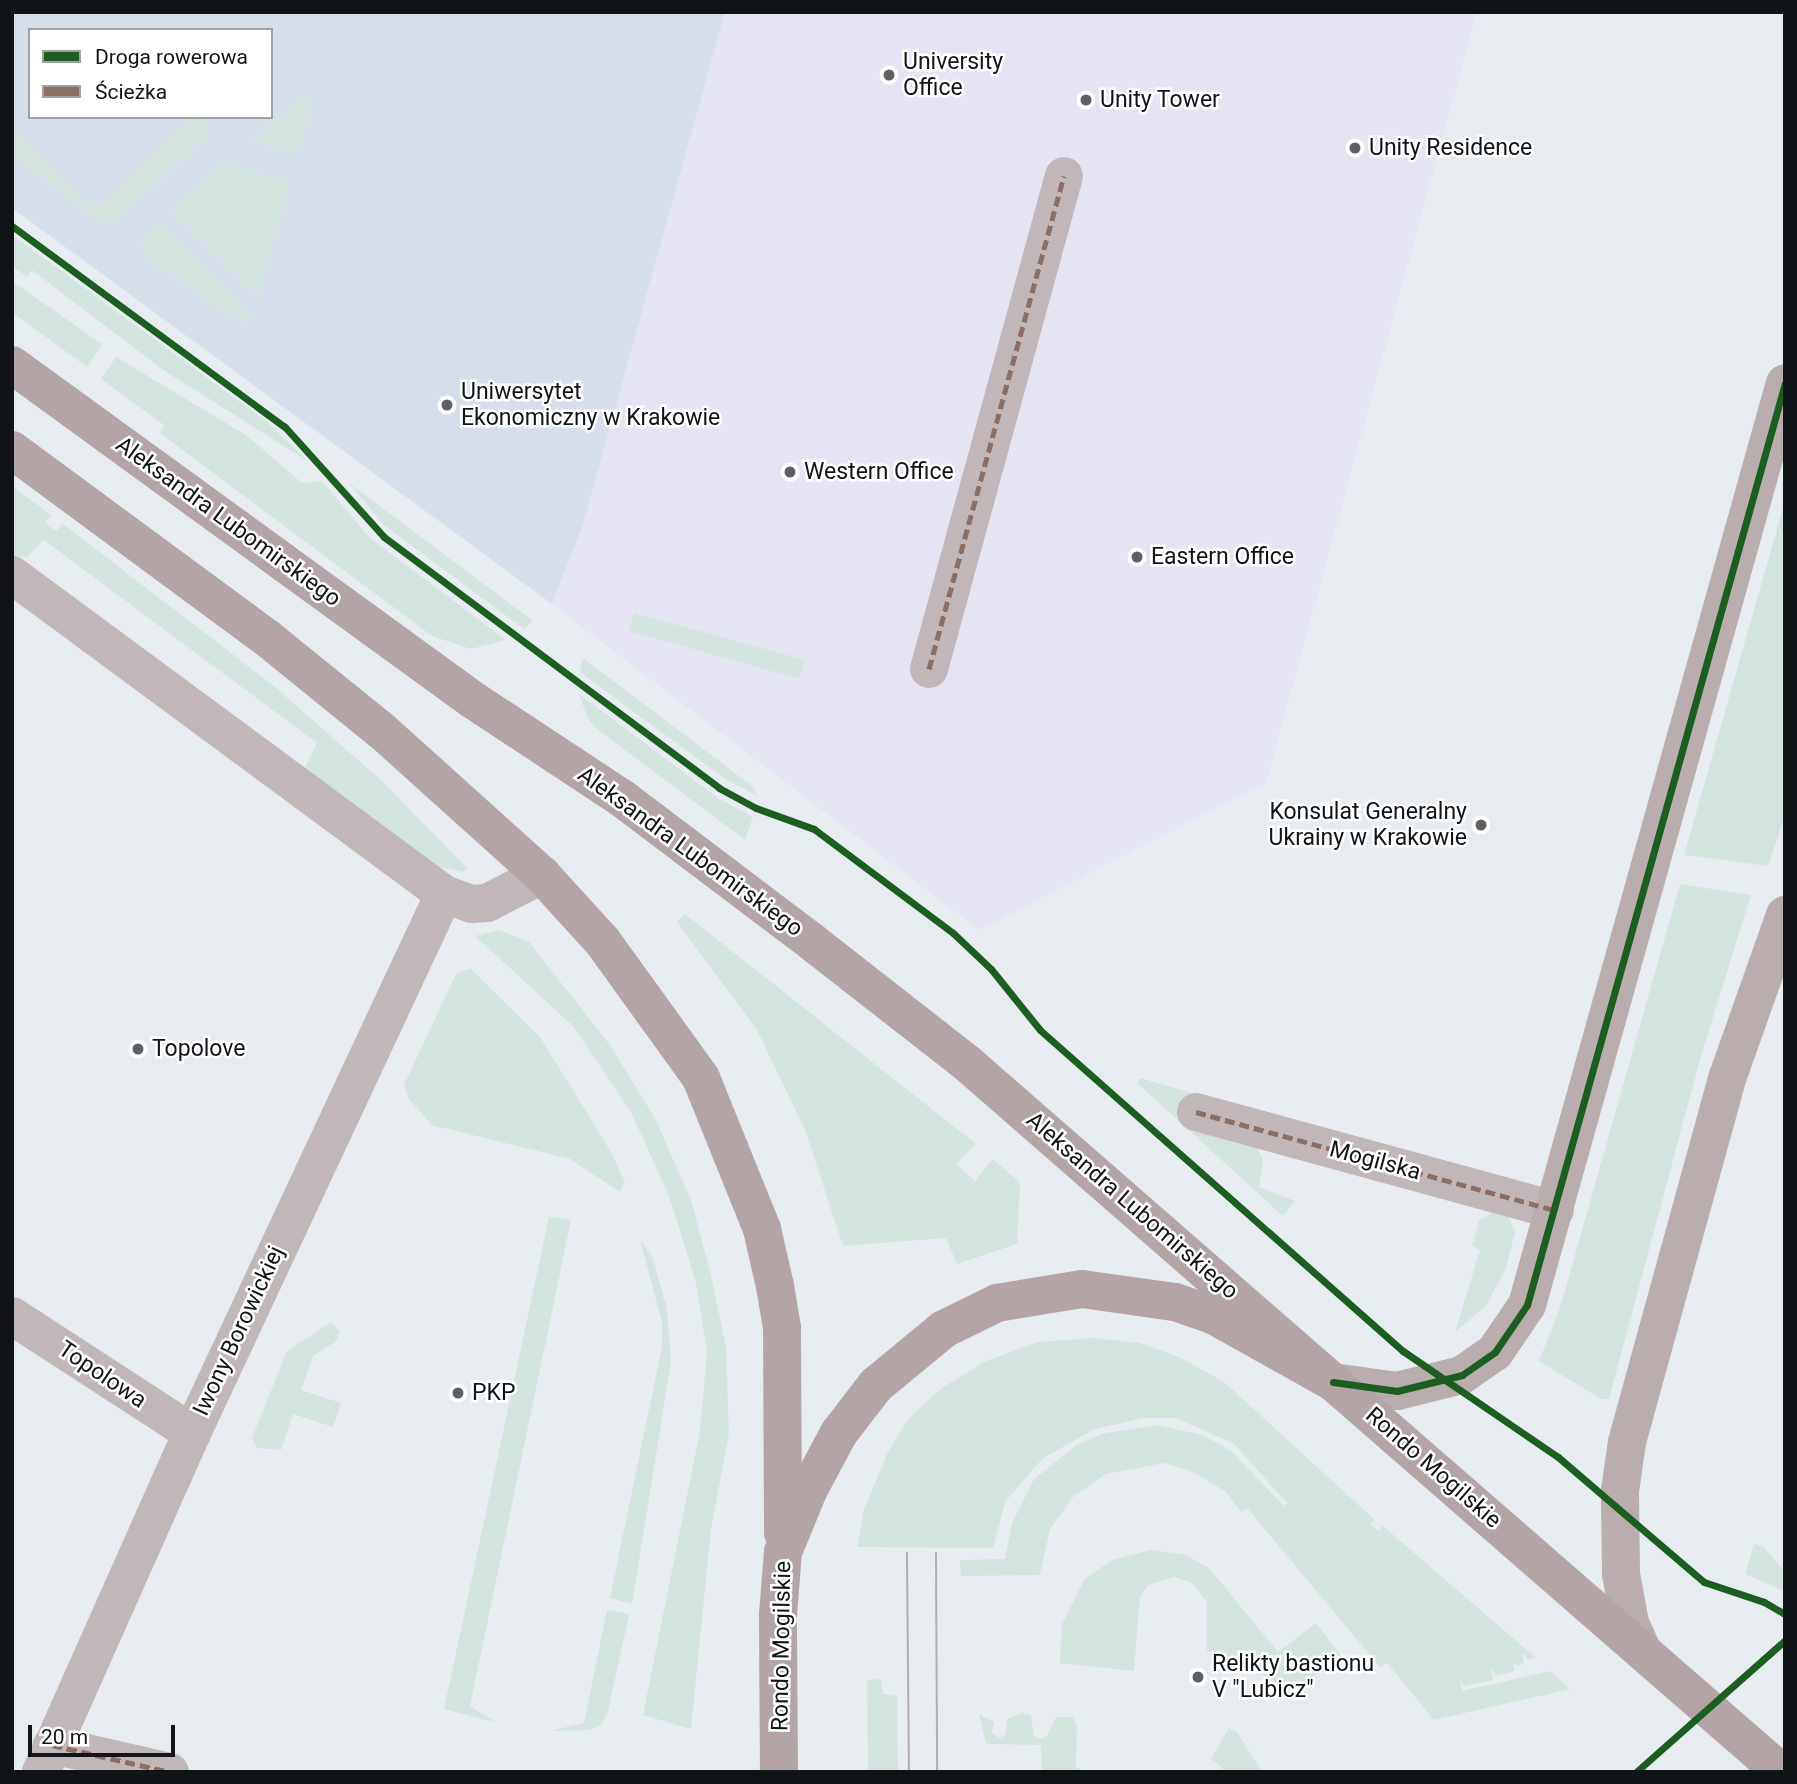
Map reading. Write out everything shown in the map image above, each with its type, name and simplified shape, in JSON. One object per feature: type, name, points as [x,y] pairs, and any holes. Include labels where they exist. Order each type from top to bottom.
[{"type":"main road","name":"Aleksandra Lubomirskiego","points":[[12,365],[473,700],[623,799],[801,934],[968,1064],[1333,1382]]},
{"type":"main road","points":[[12,450],[288,654],[382,730],[542,875],[603,942],[701,1078],[762,1229],[782,1328],[783,1552]]},
{"type":"main road","name":"Rondo Mogilskie","points":[[779,1772],[778,1615],[783,1552],[823,1461],[876,1385],[944,1329],[997,1303],[1082,1289],[1175,1302],[1253,1334],[1333,1382],[1781,1772]]},
{"type":"street","points":[[929,669],[1064,176]]},
{"type":"street","points":[[1333,1382],[1381,1391],[1431,1385],[1476,1367],[1503,1342],[1527,1305],[1785,383]]},
{"type":"street","points":[[12,575],[444,894],[472,904],[487,904],[542,875]]},
{"type":"street","name":"Iwony Borowickiej","points":[[47,1759],[192,1433],[444,894]]},
{"type":"street","points":[[1642,1650],[1625,1603],[1619,1533],[1623,1468],[1634,1415],[1755,995],[1785,915]]},
{"type":"street","points":[[1755,995],[1769,972],[1785,961]]},
{"type":"street","name":"Mogilska","points":[[1196,1112],[1555,1210]]},
{"type":"street","name":"Topolowa","points":[[12,1315],[192,1433]]},
{"type":"street","points":[[47,1759],[170,1772]]},
{"type":"shaded area","name":"Uniwersytet Ekonomiczny w Krakowie","points":[[12,12],[725,12],[583,525],[552,604],[12,208]]},
{"type":"shaded area","points":[[725,12],[1477,12],[1266,783],[979,930],[552,604],[583,525]]},
{"type":"shaded area","points":[[304,94],[312,104],[297,154],[250,141]]},
{"type":"shaded area","points":[[189,119],[204,119],[210,133],[116,223],[99,221],[12,155],[12,129],[88,204],[92,202],[100,208]]},
{"type":"shaded area","points":[[222,162],[290,181],[258,298],[171,211]]},
{"type":"shaded area","points":[[160,221],[253,318],[249,323],[233,318],[147,259],[141,244]]},
{"type":"shaded area","points":[[12,235],[266,421],[309,462],[163,370],[32,270],[27,277],[12,266]]},
{"type":"shaded area","points":[[12,281],[102,344],[87,367],[12,312]]},
{"type":"shaded area","points":[[116,357],[246,435],[302,483],[322,481],[370,538],[506,640],[471,649],[432,636],[160,433],[164,425],[101,379]]},
{"type":"shaded area","points":[[350,484],[533,621],[524,629],[384,525]]},
{"type":"shaded area","points":[[12,486],[51,515],[45,523],[56,531],[63,524],[274,686],[383,782],[467,868],[463,872],[439,867],[304,770],[317,743],[44,540],[27,557],[12,557]]},
{"type":"shaded area","points":[[1785,501],[1785,815],[1768,866],[1684,855]]},
{"type":"shaded area","points":[[634,613],[805,660],[799,679],[629,631]]},
{"type":"shaded area","points":[[583,658],[752,786],[758,796],[725,779],[580,672]]},
{"type":"shaded area","points":[[579,694],[718,798],[753,817],[745,840],[598,730],[588,719]]},
{"type":"shaded area","points":[[1680,884],[1751,895],[1701,1056],[1609,1399],[1601,1399],[1539,1361],[1560,1308]]},
{"type":"shaded area","points":[[685,914],[976,1144],[956,1164],[975,1181],[993,1159],[1020,1183],[1017,1244],[957,1264],[946,1238],[843,1246],[805,1130],[757,1030],[677,922]]},
{"type":"shaded area","points":[[499,930],[529,942],[610,1045],[655,1118],[691,1200],[710,1271],[726,1347],[729,1434],[711,1529],[691,1729],[643,1715],[700,1431],[707,1352],[695,1279],[669,1196],[631,1112],[573,1026],[475,936]]},
{"type":"shaded area","points":[[470,968],[540,1037],[611,1152],[625,1182],[620,1192],[570,1159],[432,1125],[409,1099],[404,1085],[456,974]]},
{"type":"shaded area","points":[[1140,1078],[1195,1094],[1255,1145],[1263,1159],[1259,1187],[1295,1201],[1283,1216],[1137,1083]]},
{"type":"shaded area","points":[[1492,1213],[1508,1216],[1515,1232],[1506,1268],[1486,1306],[1455,1332],[1480,1250],[1472,1246],[1479,1221]]},
{"type":"shaded area","points":[[549,1217],[571,1220],[470,1706],[497,1723],[444,1709]]},
{"type":"shaded area","points":[[640,1240],[652,1256],[667,1308],[671,1362],[632,1604],[610,1598],[662,1346],[662,1322]]},
{"type":"shaded area","points":[[331,1322],[340,1332],[335,1342],[313,1356],[301,1390],[341,1403],[333,1427],[293,1414],[281,1450],[257,1448],[252,1438],[287,1351]]},
{"type":"shaded area","points":[[1093,1338],[1140,1343],[1177,1356],[1224,1382],[1375,1520],[1370,1524],[1379,1531],[1383,1526],[1536,1658],[1527,1659],[1522,1653],[1524,1664],[1517,1666],[1513,1661],[1515,1671],[1496,1676],[1491,1668],[1493,1680],[1464,1686],[1460,1680],[1462,1691],[1550,1671],[1570,1689],[1434,1720],[1387,1663],[1380,1667],[1247,1508],[1241,1512],[1226,1492],[1191,1471],[1164,1463],[1106,1474],[1073,1497],[1050,1529],[1040,1575],[961,1576],[960,1560],[1005,1559],[1012,1523],[1034,1479],[1077,1445],[1101,1434],[1156,1425],[1203,1435],[1231,1451],[1284,1506],[1287,1503],[1234,1444],[1177,1418],[1143,1418],[1095,1429],[1043,1458],[1005,1502],[993,1548],[857,1547],[864,1509],[887,1454],[908,1419],[939,1390],[986,1361],[1038,1342]]},
{"type":"shaded area","points":[[1754,1544],[1763,1546],[1785,1573],[1785,1591],[1745,1574]]},
{"type":"shaded area","points":[[1151,1550],[1186,1555],[1209,1568],[1278,1652],[1316,1623],[1351,1669],[1320,1672],[1288,1696],[1254,1667],[1207,1651],[1207,1602],[1192,1583],[1174,1577],[1149,1585],[1140,1596],[1134,1671],[1060,1663],[1062,1624],[1084,1580],[1112,1560]]},
{"type":"shaded area","points":[[607,1610],[629,1614],[608,1712],[601,1725],[589,1730],[550,1731],[584,1723]]},
{"type":"shaded area","points":[[881,1679],[883,1694],[897,1696],[898,1772],[868,1772],[867,1680]]},
{"type":"shaded area","points":[[1022,1713],[1031,1715],[1034,1736],[1040,1739],[1047,1736],[1056,1717],[1072,1717],[1077,1724],[1076,1766],[1082,1772],[1042,1772],[1041,1745],[986,1744],[979,1714],[994,1722],[992,1733],[1000,1738],[1006,1734],[1007,1719]]},
{"type":"shaded area","points":[[1229,1728],[1237,1732],[1262,1772],[1226,1772],[1211,1758]]},
{"type":"tram line","points":[[907,1553],[909,1772]]},
{"type":"tram line","points":[[936,1553],[937,1772]]},
{"type":"marked path","points":[[929,669],[1064,176]]},
{"type":"marked path","points":[[1196,1112],[1555,1210]]},
{"type":"marked path","points":[[52,1745],[170,1772]]},
{"type":"cycle path","points":[[12,226],[285,427],[384,537],[719,788],[756,808],[814,829],[953,933],[991,969],[1040,1030],[1403,1351],[1558,1457],[1704,1582],[1764,1602],[1785,1614]]},
{"type":"cycle path","points":[[1333,1382],[1397,1391],[1462,1375],[1495,1352],[1527,1305],[1785,383]]},
{"type":"cycle path","points":[[1636,1772],[1785,1640]]},
{"type":"place","name":"University Office","points":[[889,75]]},
{"type":"place","name":"Unity Tower","points":[[1086,100]]},
{"type":"place","name":"Unity Residence","points":[[1355,148]]},
{"type":"place","name":"Uniwersytet Ekonomiczny w Krakowie","points":[[447,405]]},
{"type":"place","name":"Western Office","points":[[790,472]]},
{"type":"place","name":"Eastern Office","points":[[1137,557]]},
{"type":"place","name":"Konsulat Generalny Ukrainy w Krakowie","points":[[1481,825]]},
{"type":"place","name":"Topolove","points":[[138,1049]]},
{"type":"place","name":"PKP","points":[[458,1393]]},
{"type":"place","name":"Relikty bastionu V \"Lubicz\"","points":[[1198,1677]]}]
